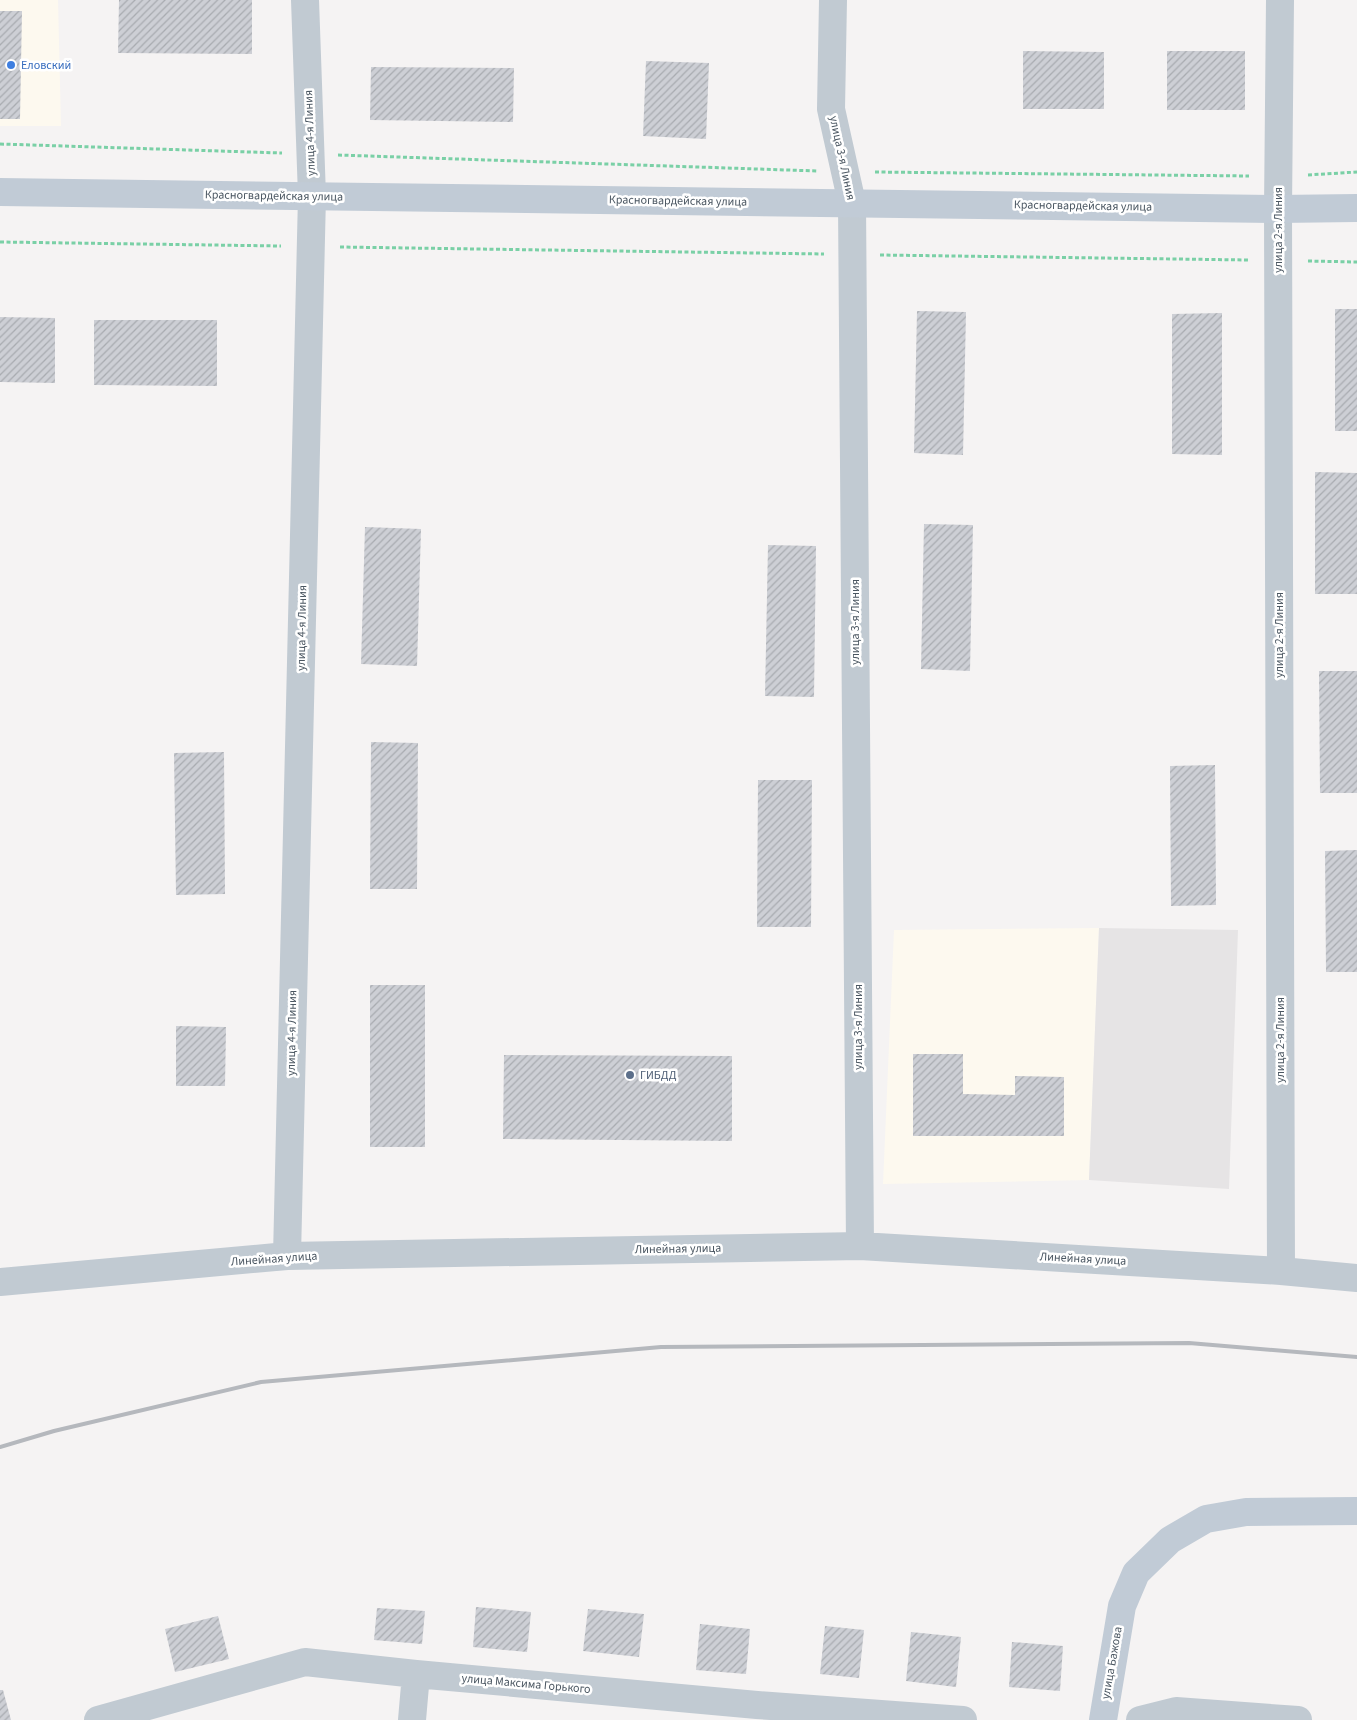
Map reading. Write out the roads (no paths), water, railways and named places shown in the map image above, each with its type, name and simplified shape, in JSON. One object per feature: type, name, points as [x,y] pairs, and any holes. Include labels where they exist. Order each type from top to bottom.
[{"type":"main road","name":"Красногвардейская улица","points":[[0,192],[1278,209],[1357,208]]},
{"type":"main road","name":"улица Бажова","points":[[1102,1720],[1122,1606],[1136,1573],[1170,1540],[1206,1519],[1246,1512],[1357,1511]]},
{"type":"street","name":"улица 4-я Линия","points":[[287,1256],[312,196],[305,0]]},
{"type":"street","name":"улица 3-я Линия","points":[[834,0],[831,109],[852,203],[860,1246]]},
{"type":"street","name":"улица 2-я Линия","points":[[1280,0],[1278,261],[1281,1271]]},
{"type":"street","name":"Линейная улица","points":[[0,1282],[287,1256],[860,1246],[1281,1271],[1357,1278]]},
{"type":"street","name":"улица Максима Горького","points":[[98,1720],[305,1662],[757,1705],[963,1720]]},
{"type":"street","points":[[412,1720],[416,1674]]},
{"type":"street","points":[[1140,1720],[1176,1711],[1298,1720]]},
{"type":"railway","points":[[0,1447],[54,1431],[261,1382],[661,1347],[1189,1343],[1357,1357]]},
{"type":"place","name":"Еловский","points":[[11,65]]},
{"type":"place","name":"ГИБДД","points":[[630,1075]]}]
